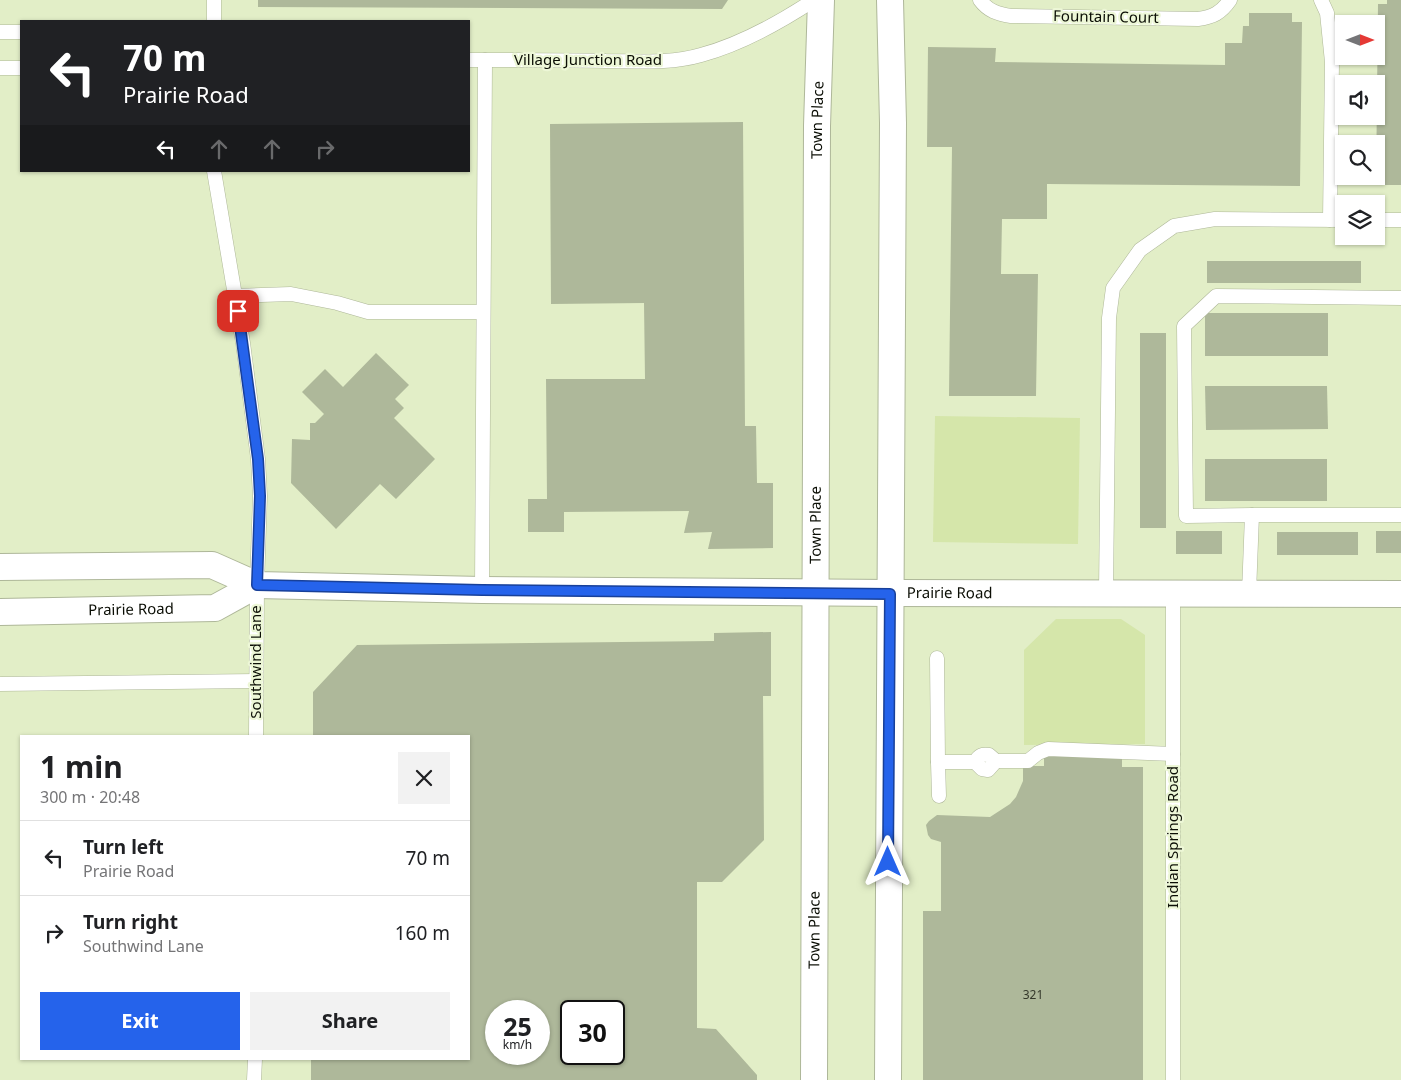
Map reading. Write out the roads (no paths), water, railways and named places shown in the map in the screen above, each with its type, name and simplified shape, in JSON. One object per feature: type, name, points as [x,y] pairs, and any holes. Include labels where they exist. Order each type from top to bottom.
[{"type":"street","name":"Town Place","points":[[814,1080],[817,126],[821,0]]},
{"type":"street","points":[[888,1080],[892,133],[890,0]]},
{"type":"street","name":"Prairie Road","points":[[0,566],[212,565],[257,585],[482,590],[890,594],[1401,594]]},
{"type":"street","name":"Prairie Road","points":[[0,612],[215,608],[257,585]]},
{"type":"lane","points":[[214,0],[214,20]]},
{"type":"lane","name":"Village Junction Road","points":[[470,60],[655,63],[700,56],[733,44],[775,25],[814,0]]},
{"type":"lane","name":"Fountain Court","points":[[980,0],[984,6],[996,14],[1011,16],[1198,19],[1211,17],[1223,10],[1230,0]]},
{"type":"lane","points":[[1321,0],[1327,13],[1332,62],[1336,195]]},
{"type":"lane","points":[[0,32],[20,32]]},
{"type":"lane","points":[[482,590],[485,60]]},
{"type":"lane","points":[[0,68],[20,68]]},
{"type":"lane","name":"Southwind Lane","points":[[214,172],[235,296],[258,459],[260,496],[257,585],[256,735]]},
{"type":"lane","points":[[1106,593],[1109,318],[1113,288],[1140,250],[1174,226],[1215,219],[1335,220]]},
{"type":"lane","points":[[1385,220],[1401,220]]},
{"type":"lane","points":[[235,296],[291,294],[337,303],[368,312],[484,312]]},
{"type":"lane","points":[[1401,298],[1216,296],[1184,326],[1186,516],[1401,515]]},
{"type":"lane","points":[[1249,593],[1252,515]]},
{"type":"lane","name":"Indian Springs Road","points":[[1173,593],[1173,1080]]},
{"type":"lane","points":[[937,658],[939,796]]},
{"type":"lane","points":[[0,684],[256,681]]},
{"type":"lane","points":[[938,762],[975,762],[983,754],[989,755],[996,761],[1028,761],[1038,753],[1048,750],[1173,754]]},
{"type":"lane","points":[[254,1080],[255,1060]]}]
